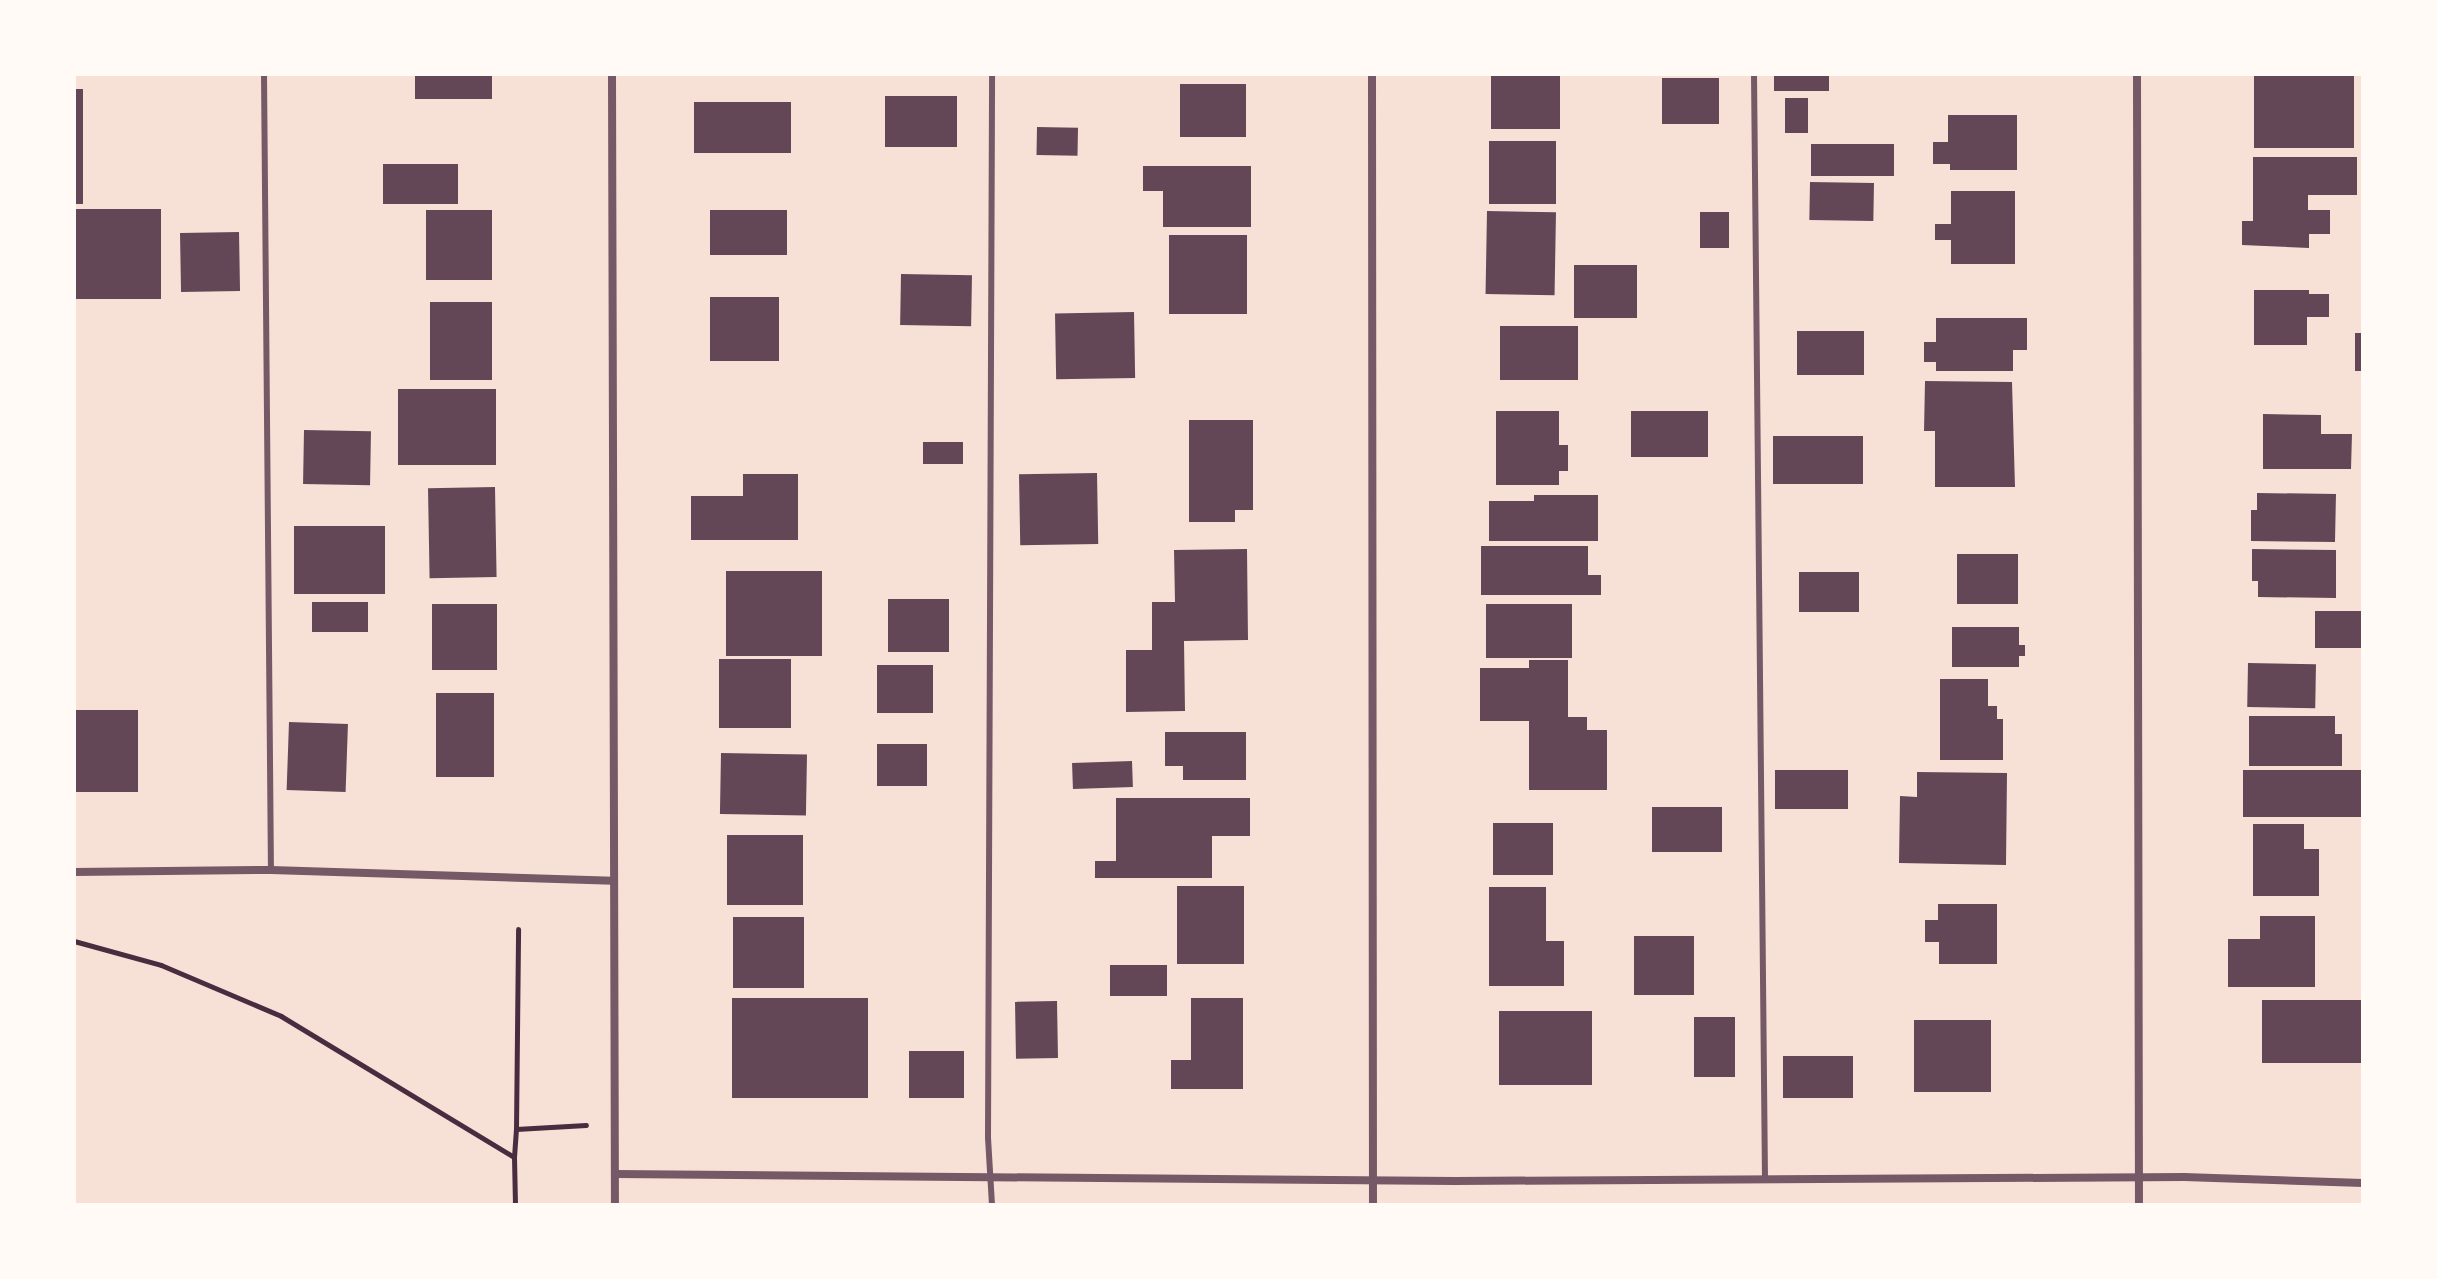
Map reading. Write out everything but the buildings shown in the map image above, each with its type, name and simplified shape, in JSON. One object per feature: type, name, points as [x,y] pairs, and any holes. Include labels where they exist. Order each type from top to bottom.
[{"type":"street","points":[[612,74],[615,1205]]},
{"type":"street","points":[[1372,74],[1373,1205]]},
{"type":"street","points":[[2137,74],[2139,1205]]},
{"type":"street","points":[[74,872],[271,870],[613,881]]},
{"type":"street","points":[[615,1174],[991,1179],[2139,1178],[2363,1183]]},
{"type":"lane","points":[[264,74],[271,870]]},
{"type":"lane","points":[[992,74],[992,1205]]},
{"type":"lane","points":[[1754,74],[1765,1180]]},
{"type":"path","points":[[515,1205],[518,929]]},
{"type":"path","points":[[74,941],[161,965],[281,1016],[514,1157]]},
{"type":"path","points":[[516,1129],[616,1123]]}]
